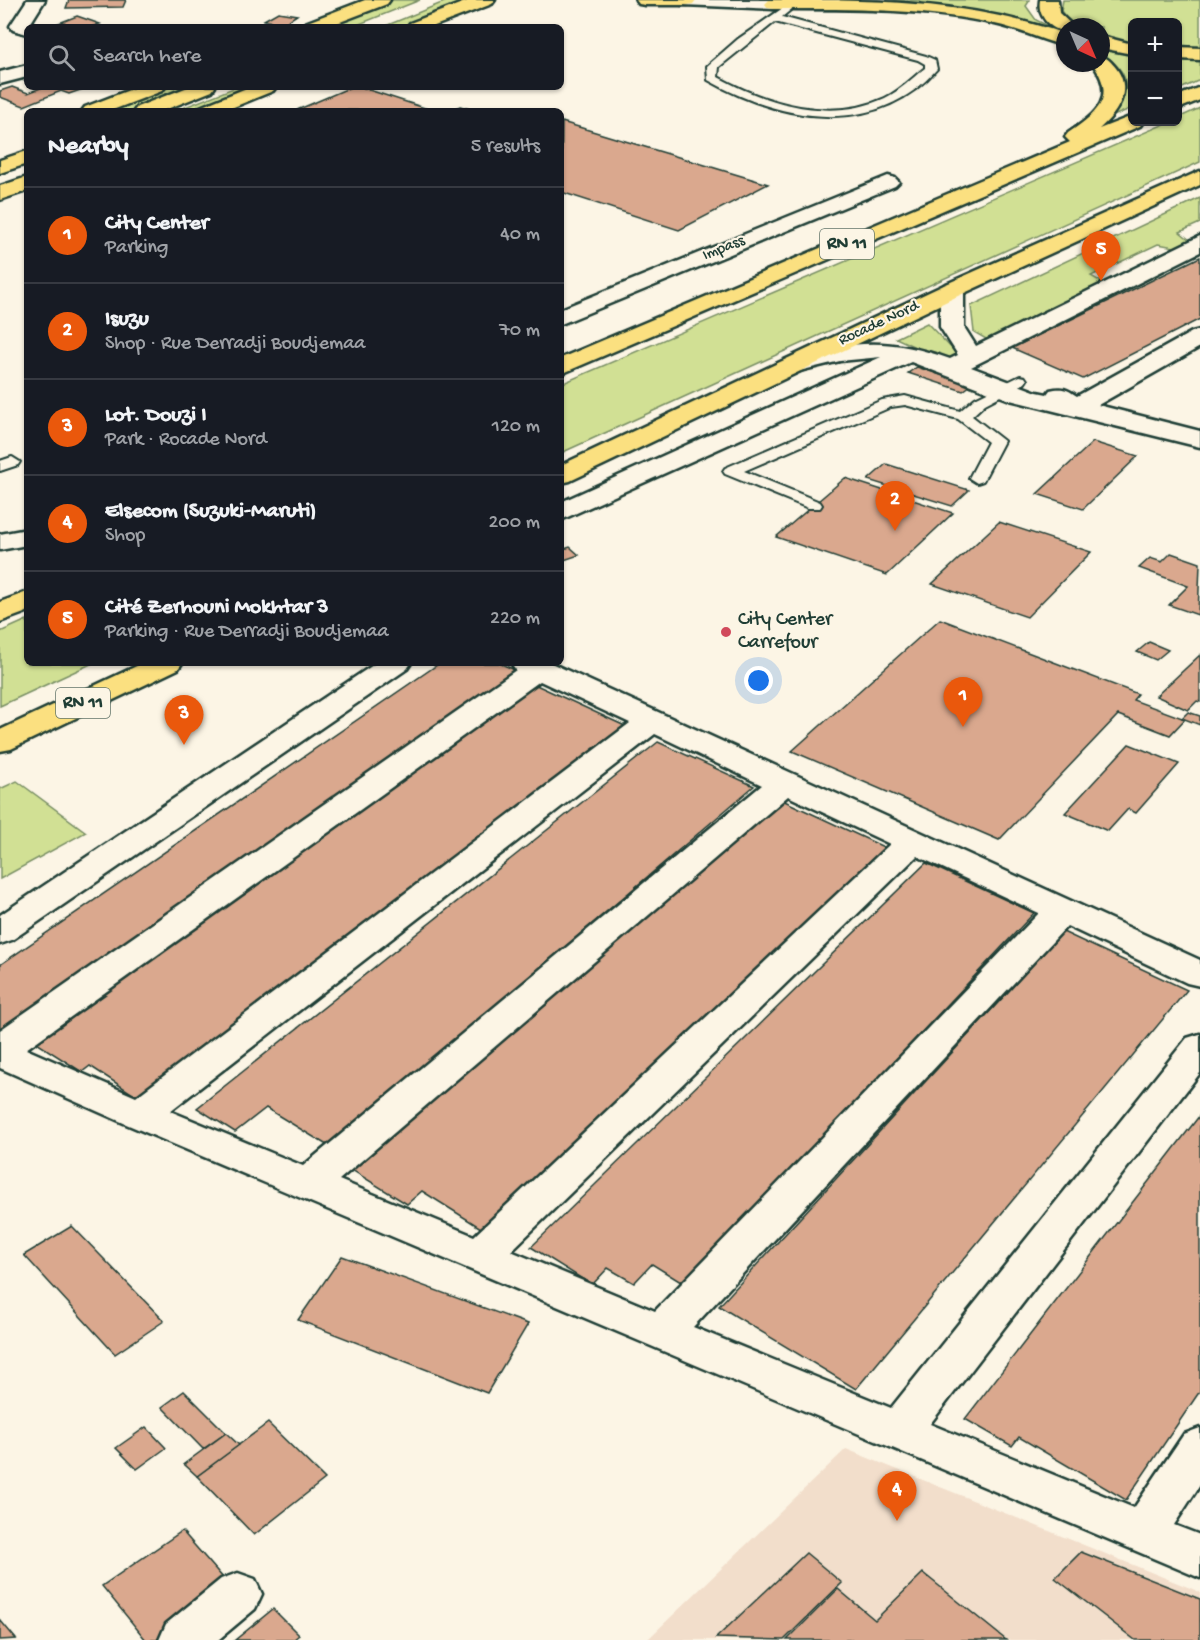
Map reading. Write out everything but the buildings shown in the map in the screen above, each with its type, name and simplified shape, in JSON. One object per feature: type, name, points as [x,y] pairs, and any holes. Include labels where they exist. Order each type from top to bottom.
[{"type":"highway","points":[[319,24],[381,0]]},
{"type":"highway","points":[[368,24],[440,0]]},
{"type":"highway","points":[[424,24],[486,0]]},
{"type":"highway","points":[[456,11],[502,0]]},
{"type":"highway","points":[[645,0],[685,0]]},
{"type":"highway","points":[[1049,0],[1047,7],[1049,13],[1056,19]]},
{"type":"highway","points":[[774,11],[794,4],[896,6],[947,10],[1012,22],[1056,37]]},
{"type":"highway","points":[[1110,44],[1128,48]]},
{"type":"highway","points":[[1182,53],[1200,54]]},
{"type":"highway","points":[[1030,166],[1081,134],[1106,111],[1116,87],[1110,72]]},
{"type":"highway","points":[[100,108],[147,90]]},
{"type":"highway","points":[[152,108],[197,90]]},
{"type":"highway","points":[[168,108],[212,90]]},
{"type":"highway","points":[[214,108],[259,90]]},
{"type":"highway","points":[[1182,101],[1200,93]]},
{"type":"highway","name":"RN 11","points":[[564,367],[1128,124]]},
{"type":"highway","points":[[13,165],[24,151]]},
{"type":"highway","name":"Rocade Nord","points":[[564,474],[951,290],[1200,177]]},
{"type":"highway","points":[[0,194],[24,184]]},
{"type":"highway","points":[[0,613],[24,602]]},
{"type":"highway","name":"RN 11","points":[[0,742],[161,666]]},
{"type":"street","points":[[24,28],[19,26],[36,0]]},
{"type":"street","points":[[685,0],[774,11],[831,0]]},
{"type":"street","points":[[0,78],[24,71]]},
{"type":"street","name":"Impass","points":[[564,316],[888,182]]},
{"type":"street","points":[[962,363],[1200,243]]},
{"type":"street","points":[[951,290],[952,327],[962,363]]},
{"type":"street","points":[[1076,407],[1200,337]]},
{"type":"street","points":[[791,366],[831,354],[864,350],[888,350],[906,355],[962,363],[1010,384],[1060,396],[1076,407],[1200,439]]},
{"type":"street","points":[[564,511],[906,355]]},
{"type":"street","points":[[0,542],[24,538]]},
{"type":"street","points":[[0,932],[392,666]]},
{"type":"street","points":[[1200,974],[531,666],[0,1051],[140,1114],[1200,1557]]},
{"type":"street","points":[[140,1114],[651,722]]},
{"type":"street","points":[[308,1184],[784,783]]},
{"type":"street","points":[[480,1256],[912,842]]},
{"type":"street","points":[[662,1332],[1062,910]]},
{"type":"street","points":[[898,1431],[1200,1047]]},
{"type":"street","points":[[1143,1534],[1200,1447]]},
{"type":"street","points":[[183,1640],[238,1594]]},
{"type":"lane","points":[[774,11],[922,58],[931,62],[932,69],[890,101],[858,111],[808,112],[760,101],[732,91],[712,78],[713,66],[774,11]]},
{"type":"lane","points":[[963,416],[980,401],[1010,384]]},
{"type":"lane","points":[[814,504],[731,471],[887,403],[905,400],[963,416],[996,441],[977,478]]},
{"type":"shaded area","points":[[846,1449],[1200,1592],[1200,1640],[647,1640]]},
{"type":"green space","points":[[389,0],[420,0],[360,24],[329,24]]},
{"type":"green space","points":[[449,0],[470,0],[410,24],[390,24]]},
{"type":"green space","points":[[895,0],[1030,0],[1026,6],[1036,20],[1056,30],[971,10],[882,2]]},
{"type":"green space","points":[[1063,0],[1200,0],[1200,50],[1182,49],[1182,18],[1128,18],[1128,43],[1110,38],[1110,18],[1067,18],[1061,11]]},
{"type":"green space","points":[[1110,47],[1128,52],[1128,110],[1111,117],[1123,99],[1126,82],[1118,67],[1111,60]]},
{"type":"green space","points":[[1182,57],[1200,58],[1200,80],[1182,88]]},
{"type":"green space","points":[[162,90],[187,90],[142,108],[118,108]]},
{"type":"green space","points":[[228,90],[248,90],[203,108],[183,108]]},
{"type":"green space","points":[[1200,108],[1200,162],[564,452],[564,383],[1160,126],[1182,126],[1182,116]]},
{"type":"green space","points":[[1200,198],[1200,223],[1180,232],[1191,241],[1180,248],[1158,244],[1091,276],[1105,284],[995,336],[986,339],[974,332],[971,306]]},
{"type":"green space","points":[[927,323],[960,357],[949,363],[896,338]]},
{"type":"green space","points":[[24,621],[24,666],[87,666],[0,706],[0,632]]},
{"type":"green space","points":[[17,781],[86,832],[0,879],[0,789]]},
{"type":"place","name":"Cité Zerhouni Mokhtar 3","points":[[1101,281]]},
{"type":"place","name":"Isuzu","points":[[895,531]]},
{"type":"place","name":"City Center Carrefour","points":[[726,632]]},
{"type":"place","name":"City Center","points":[[963,727]]},
{"type":"place","name":"Lot. Douzi I","points":[[184,745]]},
{"type":"place","name":"Elsecom (Suzuki-Maruti)","points":[[897,1521]]}]
